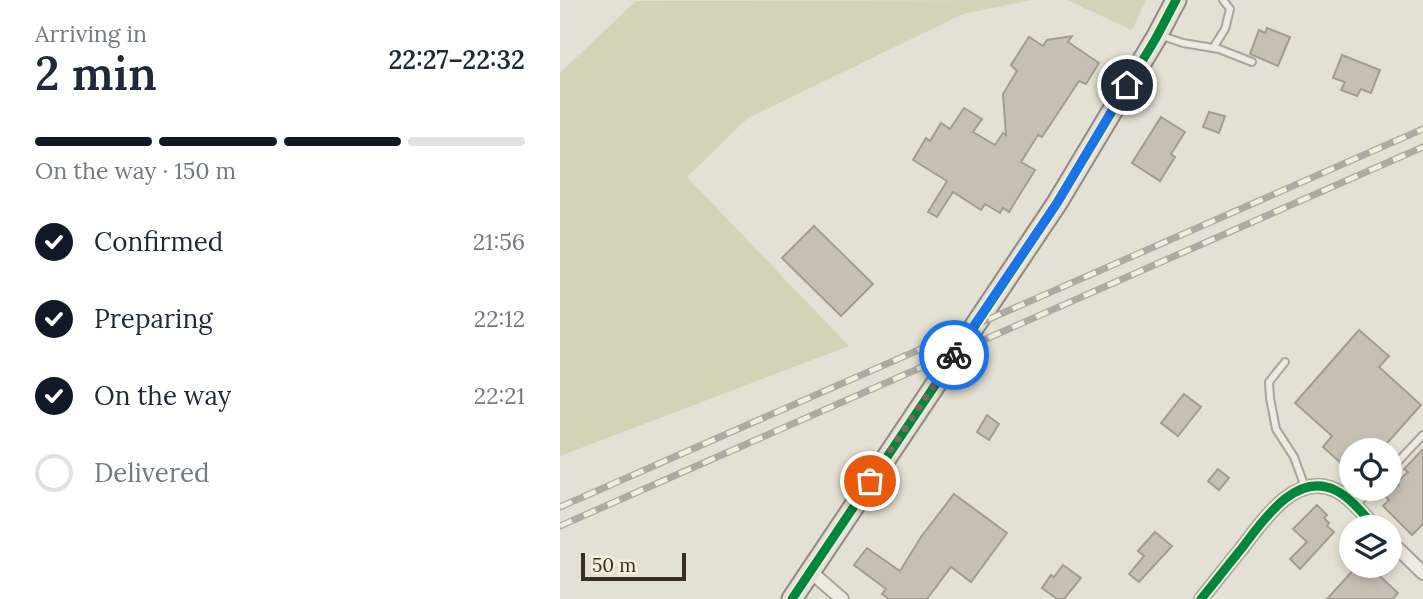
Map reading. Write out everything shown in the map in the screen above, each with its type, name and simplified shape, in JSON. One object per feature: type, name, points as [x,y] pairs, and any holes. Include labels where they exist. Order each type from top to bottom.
[{"type":"main road","points":[[792,599],[1057,203],[1176,0]]},
{"type":"street","points":[[1201,599],[1272,510],[1291,495],[1306,489],[1323,487],[1337,491],[1363,515]]},
{"type":"street","points":[[1402,553],[1423,573]]},
{"type":"street","points":[[811,572],[842,599]]},
{"type":"lane","points":[[1213,48],[1225,29],[1230,9],[1223,0]]},
{"type":"lane","points":[[1158,34],[1183,43],[1213,48],[1252,62]]},
{"type":"lane","points":[[1284,362],[1269,382],[1270,398],[1276,429],[1294,457],[1306,489]]},
{"type":"lane","points":[[1402,457],[1423,435]]},
{"type":"lane","points":[[1355,507],[1360,501]]},
{"type":"green space","points":[[1032,0],[963,14],[748,118],[687,177],[849,346],[560,456],[560,73],[636,1]]},
{"type":"green space","points":[[1067,0],[1146,0],[1132,30]]},
{"type":"building","points":[[1267,28],[1290,37],[1278,66],[1250,54],[1259,30],[1265,33]]},
{"type":"building","points":[[1072,36],[1068,42],[1099,63],[1086,84],[1079,81],[1042,137],[1038,135],[1021,162],[1035,170],[1009,212],[1003,208],[1000,213],[985,204],[981,210],[953,192],[937,217],[928,212],[947,181],[913,160],[926,138],[930,141],[941,123],[950,129],[964,108],[982,119],[973,132],[995,145],[1003,133],[1006,135],[1003,94],[1017,71],[1011,65],[1029,37],[1043,46],[1047,40]]},
{"type":"building","points":[[1342,55],[1380,70],[1371,93],[1361,89],[1357,96],[1341,90],[1345,82],[1333,78]]},
{"type":"building","points":[[1209,112],[1225,116],[1219,133],[1203,127]]},
{"type":"building","points":[[1161,117],[1185,132],[1171,154],[1175,157],[1160,181],[1132,163]]},
{"type":"building","points":[[814,226],[873,284],[841,316],[782,258]]},
{"type":"building","points":[[1359,330],[1389,356],[1379,367],[1421,405],[1392,438],[1339,438],[1339,461],[1323,447],[1332,436],[1295,403]]},
{"type":"building","points":[[1184,394],[1201,407],[1178,436],[1161,423]]},
{"type":"building","points":[[987,415],[999,424],[989,440],[977,432]]},
{"type":"building","points":[[1423,449],[1423,524],[1412,535],[1402,525],[1402,515],[1392,515],[1383,506],[1388,501],[1402,501],[1402,477],[1408,472],[1404,469]]},
{"type":"building","points":[[1218,469],[1229,478],[1219,490],[1208,481]]},
{"type":"building","points":[[954,494],[1007,533],[971,582],[951,567],[927,599],[889,599],[882,594],[886,589],[854,565],[867,548],[900,571],[921,537]]},
{"type":"building","points":[[1317,505],[1327,515],[1324,518],[1329,523],[1327,526],[1334,532],[1300,569],[1290,559],[1307,542],[1293,529]]},
{"type":"building","points":[[1155,532],[1172,546],[1139,582],[1129,574],[1144,556],[1138,551]]},
{"type":"building","points":[[1063,565],[1081,578],[1064,599],[1057,599],[1042,588],[1051,575],[1054,577]]},
{"type":"building","points":[[1346,578],[1382,578],[1398,593],[1393,599],[1327,599]]},
{"type":"railway","points":[[560,507],[1423,129]]},
{"type":"railway","points":[[560,526],[1423,147]]},
{"type":"cycle path","points":[[792,599],[1057,203],[1176,0]]},
{"type":"cycle path","points":[[1201,599],[1270,513],[1293,493],[1306,487],[1320,486],[1335,490],[1364,515]]},
{"type":"way so far","points":[[870,481],[954,355]]},
{"type":"route","points":[[954,355],[1057,203],[1127,85]]}]
